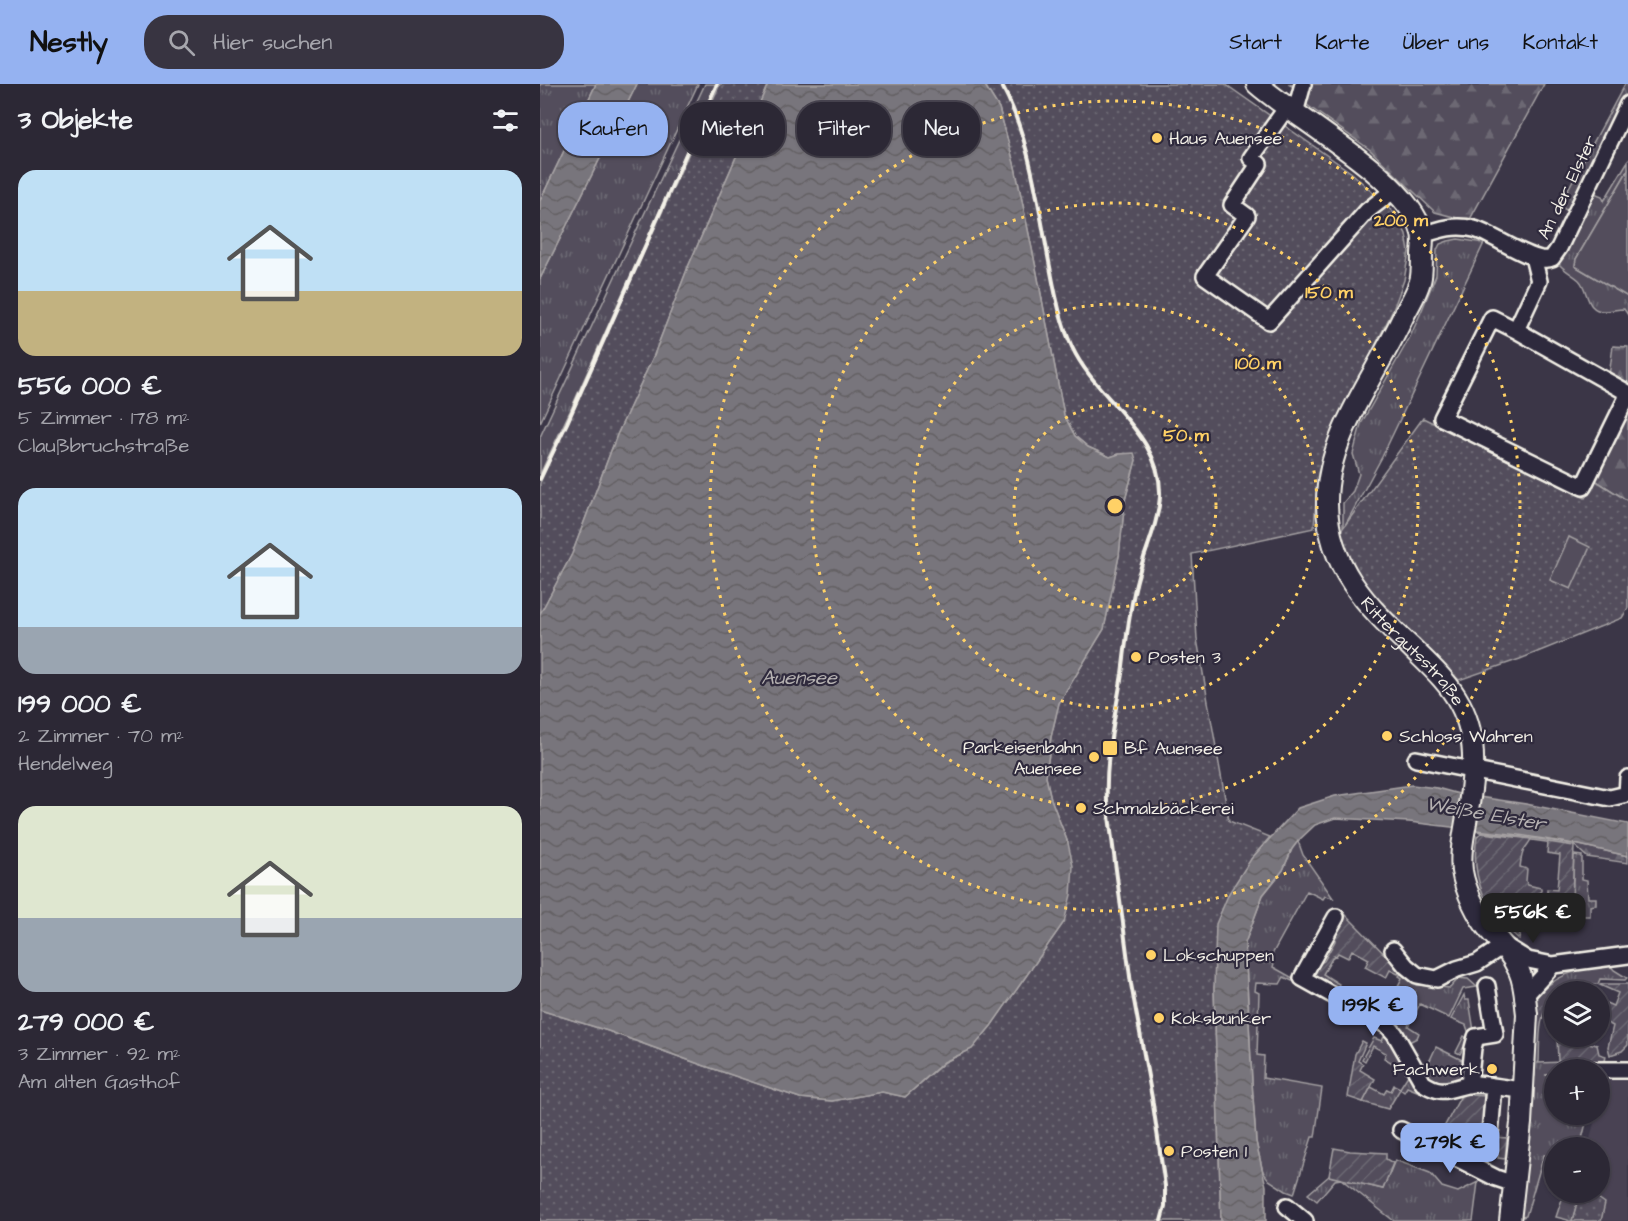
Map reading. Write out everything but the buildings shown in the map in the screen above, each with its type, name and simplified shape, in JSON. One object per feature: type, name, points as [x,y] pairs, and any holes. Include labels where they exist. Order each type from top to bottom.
[{"type":"main road","points":[[1257,84],[1395,190],[1415,214],[1423,235]]},
{"type":"main road","name":"Rittergutsstraße","points":[[1423,235],[1421,279],[1395,334],[1347,422],[1332,463],[1327,494],[1329,527],[1334,548],[1344,571],[1358,593],[1380,618],[1436,670],[1460,704],[1468,723],[1472,743],[1473,770],[1461,863],[1466,884],[1483,921],[1504,945],[1520,974],[1527,1014],[1521,1123],[1510,1221]]},
{"type":"street","points":[[1303,84],[1291,110],[1251,158],[1259,164],[1232,205],[1247,216],[1205,276],[1269,321],[1367,211],[1395,190]]},
{"type":"street","name":"An der Elster","points":[[1423,235],[1445,227],[1474,229],[1533,256],[1548,260],[1556,254],[1628,104]]},
{"type":"street","points":[[1516,330],[1539,281],[1533,256]]},
{"type":"street","points":[[1492,318],[1516,330],[1628,394],[1583,487],[1442,418],[1492,318]]},
{"type":"street","points":[[1416,759],[1610,798],[1627,794],[1628,778]]},
{"type":"street","points":[[1336,917],[1302,978],[1388,1026],[1423,1083],[1430,1088],[1441,1091],[1478,1084],[1523,1090]]},
{"type":"street","points":[[1393,950],[1406,966],[1418,975],[1437,979],[1457,969],[1477,963],[1504,945],[1528,960],[1553,965],[1628,955]]},
{"type":"street","points":[[1525,996],[1553,965]]},
{"type":"street","points":[[1469,1085],[1476,1037],[1495,1034],[1487,986]]},
{"type":"street","points":[[1610,1070],[1628,1070]]},
{"type":"street","points":[[1490,1134],[1494,1087]]},
{"type":"street","points":[[1401,1130],[1496,1178],[1514,1184]]},
{"type":"street","points":[[1287,1206],[1305,1221]]},
{"type":"shaded area","points":[[1610,1072],[1628,1075],[1628,1221],[1568,1221],[1573,1203],[1610,1203],[1610,1137],[1590,1137],[1594,1125],[1610,1125]]},
{"type":"green space","points":[[540,84],[596,84],[587,102],[558,102],[558,156],[562,156],[540,201]]},
{"type":"green space","points":[[637,84],[698,84],[690,102],[680,102],[680,123],[668,148],[668,102],[628,102]]},
{"type":"green space","points":[[705,84],[716,84],[708,102],[697,102]]},
{"type":"green space","points":[[720,84],[768,84],[760,102],[712,102]]},
{"type":"green space","points":[[984,84],[1225,84],[1352,173],[1396,215],[1406,234],[1409,252],[1404,280],[1393,310],[1330,436],[1318,473],[1314,528],[1192,554],[1197,639],[1229,821],[1270,837],[1251,859],[1214,987],[1221,1221],[540,1221],[540,1010],[608,1031],[800,1098],[832,1101],[882,1092],[905,1097],[945,1062],[972,1049],[991,1026],[1064,922],[1068,843],[1051,799],[1046,777],[1051,737],[1059,703],[1104,629],[1119,556],[1125,500],[1136,460],[1119,454],[1110,457],[1088,447],[1075,436],[1064,415],[1015,167],[999,108]]},
{"type":"green space","points":[[1288,84],[1544,84],[1469,221],[1435,212],[1369,149],[1307,105]]},
{"type":"green space","points":[[1625,84],[1628,84],[1628,96],[1558,240],[1553,248],[1545,251],[1552,244],[1570,212],[1559,206]]},
{"type":"green space","points":[[680,137],[680,156],[684,156],[540,474],[540,437]]},
{"type":"green space","points":[[601,156],[664,156],[540,423],[540,279]]},
{"type":"green space","points":[[688,156],[737,156],[688,267],[654,355],[617,435],[572,554],[540,614],[540,483]]},
{"type":"green space","points":[[1628,161],[1628,170],[1576,259],[1575,266],[1628,297],[1628,315],[1624,309],[1605,311],[1594,308],[1579,280],[1559,264],[1592,192],[1602,196],[1604,201]]},
{"type":"green space","points":[[1628,170],[1628,297],[1575,266],[1576,259]]},
{"type":"green space","points":[[1458,239],[1484,243],[1382,457],[1343,529],[1343,503],[1353,491],[1359,474],[1353,454],[1361,424],[1410,337],[1422,310],[1436,275],[1437,250],[1440,244]]},
{"type":"green space","points":[[1613,346],[1628,347],[1628,386],[1609,376]]},
{"type":"green space","points":[[1628,414],[1628,501],[1595,480]]},
{"type":"green space","points":[[1423,418],[1585,498],[1595,480],[1628,501],[1628,608],[1622,618],[1520,659],[1459,680],[1368,590],[1350,562],[1340,532]]},
{"type":"green space","points":[[1569,537],[1590,547],[1571,589],[1550,580]]},
{"type":"green space","points":[[1478,831],[1575,844],[1628,856],[1628,863],[1587,857],[1575,846]]},
{"type":"green space","points":[[1482,833],[1531,839],[1523,852],[1520,867],[1527,869],[1528,885],[1541,888],[1541,891],[1528,903],[1519,939],[1489,906],[1483,894],[1476,867],[1475,852],[1477,836]]},
{"type":"green space","points":[[1298,841],[1303,855],[1333,898],[1325,896],[1323,899],[1307,891],[1269,960],[1274,963],[1273,967],[1293,978],[1292,981],[1284,977],[1280,984],[1256,983],[1255,991],[1259,993],[1257,1055],[1264,1056],[1263,1078],[1322,1088],[1315,1137],[1312,1137],[1294,1194],[1269,1180],[1263,1172],[1256,1142],[1245,943],[1263,895],[1283,870]]},
{"type":"green space","points":[[1548,842],[1574,846],[1572,900],[1566,906],[1561,902],[1554,909],[1547,889],[1557,890],[1560,855],[1547,853]]},
{"type":"green space","points":[[1574,855],[1582,856],[1582,879],[1587,880],[1588,898],[1596,898],[1596,905],[1590,906],[1590,916],[1557,916],[1572,900]]},
{"type":"green space","points":[[1345,914],[1400,970],[1398,974],[1390,970],[1386,978],[1365,967],[1369,959],[1352,950],[1348,958],[1338,953],[1334,955],[1323,974],[1339,984],[1336,991],[1314,978],[1312,971],[1315,966],[1324,961],[1335,941],[1335,932]]},
{"type":"green space","points":[[1609,964],[1627,978],[1625,980],[1554,981],[1577,971]]},
{"type":"green space","points":[[1402,972],[1417,985],[1450,988],[1459,978],[1468,979],[1477,987],[1463,989],[1449,1018],[1420,1004],[1408,1026],[1419,1033],[1417,1038],[1407,1043],[1380,1016],[1383,1010],[1404,1021],[1413,1004],[1410,998],[1412,993],[1398,986]]},
{"type":"green space","points":[[1610,984],[1628,984],[1628,1045],[1622,1051],[1610,1055],[1608,1047],[1610,1047],[1613,1026],[1610,1024],[1610,1005],[1613,1006],[1618,993],[1610,989]]},
{"type":"green space","points":[[1544,988],[1544,1014],[1540,1028],[1538,1063],[1544,1063],[1544,1125],[1586,1125],[1582,1137],[1544,1137],[1544,1155],[1526,1216],[1523,1217],[1521,1216],[1522,1179],[1532,1077],[1535,1076],[1535,1064],[1530,1064],[1534,999]]},
{"type":"green space","points":[[1464,995],[1465,1000],[1469,1000],[1474,1031],[1469,1051],[1463,1048],[1460,1054],[1456,1052],[1464,1036],[1467,1038],[1469,1034],[1466,1025],[1451,1019]]},
{"type":"green space","points":[[1386,1032],[1403,1059],[1399,1067],[1384,1058],[1386,1053],[1373,1046],[1365,1061],[1362,1059],[1374,1038],[1382,1041]]},
{"type":"green space","points":[[1362,1041],[1366,1043],[1358,1061],[1363,1064],[1360,1070],[1375,1079],[1363,1102],[1348,1097],[1355,1054]]},
{"type":"green space","points":[[1436,1047],[1468,1063],[1467,1074],[1459,1083],[1433,1084],[1419,1066],[1430,1060]]},
{"type":"green space","points":[[1557,1047],[1597,1047],[1599,1054],[1606,1056],[1606,1059],[1558,1059]]},
{"type":"green space","points":[[1410,1072],[1423,1091],[1422,1093],[1407,1087],[1404,1092],[1400,1089],[1388,1109],[1363,1102],[1371,1087],[1384,1094],[1387,1089],[1391,1091],[1394,1085],[1400,1088]]},
{"type":"green space","points":[[1469,1092],[1472,1095],[1486,1096],[1483,1136],[1507,1138],[1505,1159],[1498,1158],[1498,1144],[1478,1141],[1479,1133],[1474,1132],[1461,1140],[1470,1144],[1464,1156],[1436,1142],[1462,1094]]},
{"type":"green space","points":[[1334,1148],[1386,1153],[1386,1159],[1393,1163],[1383,1189],[1329,1176]]},
{"type":"green space","points":[[1395,1160],[1430,1173],[1442,1187],[1458,1192],[1478,1182],[1473,1221],[1394,1221],[1341,1179],[1335,1180],[1317,1201],[1308,1194],[1329,1176],[1383,1189]]},
{"type":"green space","points":[[1561,1203],[1577,1203],[1572,1221],[1556,1217]]},
{"type":"green space","points":[[1577,1203],[1605,1203],[1601,1221],[1572,1221]]},
{"type":"water","points":[[596,84],[637,84],[628,102],[587,102]]},
{"type":"water","name":"Auensee","points":[[768,84],[984,84],[999,108],[1015,167],[1064,415],[1075,436],[1088,447],[1110,457],[1134,453],[1136,460],[1125,500],[1119,556],[1104,629],[1059,703],[1051,737],[1046,777],[1051,799],[1068,843],[1073,866],[1071,895],[1064,922],[991,1026],[972,1049],[944,1062],[905,1097],[882,1092],[832,1101],[800,1098],[608,1031],[540,1010],[540,614],[572,554],[617,435],[654,355],[688,267],[737,156],[785,156],[785,102],[760,102]]},
{"type":"water","points":[[562,156],[601,156],[540,279],[540,201]]},
{"type":"water","name":"Weiße Elster","points":[[1412,785],[1628,824],[1628,856],[1519,835],[1409,822],[1335,818],[1315,825],[1292,849],[1283,870],[1263,895],[1245,943],[1256,1142],[1266,1186],[1266,1221],[1221,1221],[1214,987],[1216,924],[1229,893],[1251,859],[1298,808],[1335,796]]},
{"type":"railway","points":[[540,479],[717,84]]},
{"type":"railway","points":[[1001,84],[1027,151],[1057,301],[1068,338],[1096,384],[1140,436],[1151,454],[1158,475],[1159,507],[1137,580],[1128,627],[1111,737],[1107,801],[1131,984],[1165,1186],[1165,1206],[1161,1221]]},
{"type":"place","name":"Haus Auensee","points":[[1157,138]]},
{"type":"place","name":"Posten 3","points":[[1136,657]]},
{"type":"place","name":"Schloss Wahren","points":[[1387,736]]},
{"type":"place","name":"Bf Auensee","points":[[1110,748]]},
{"type":"place","name":"Parkeisenbahn Auensee","points":[[1094,757]]},
{"type":"place","name":"Schmalzbäckerei","points":[[1081,808]]},
{"type":"place","name":"Lokschuppen","points":[[1151,955]]},
{"type":"place","name":"Koksbunker","points":[[1159,1018]]},
{"type":"place","name":"Fachwerk","points":[[1492,1069]]},
{"type":"place","name":"Posten 1","points":[[1169,1151]]}]
